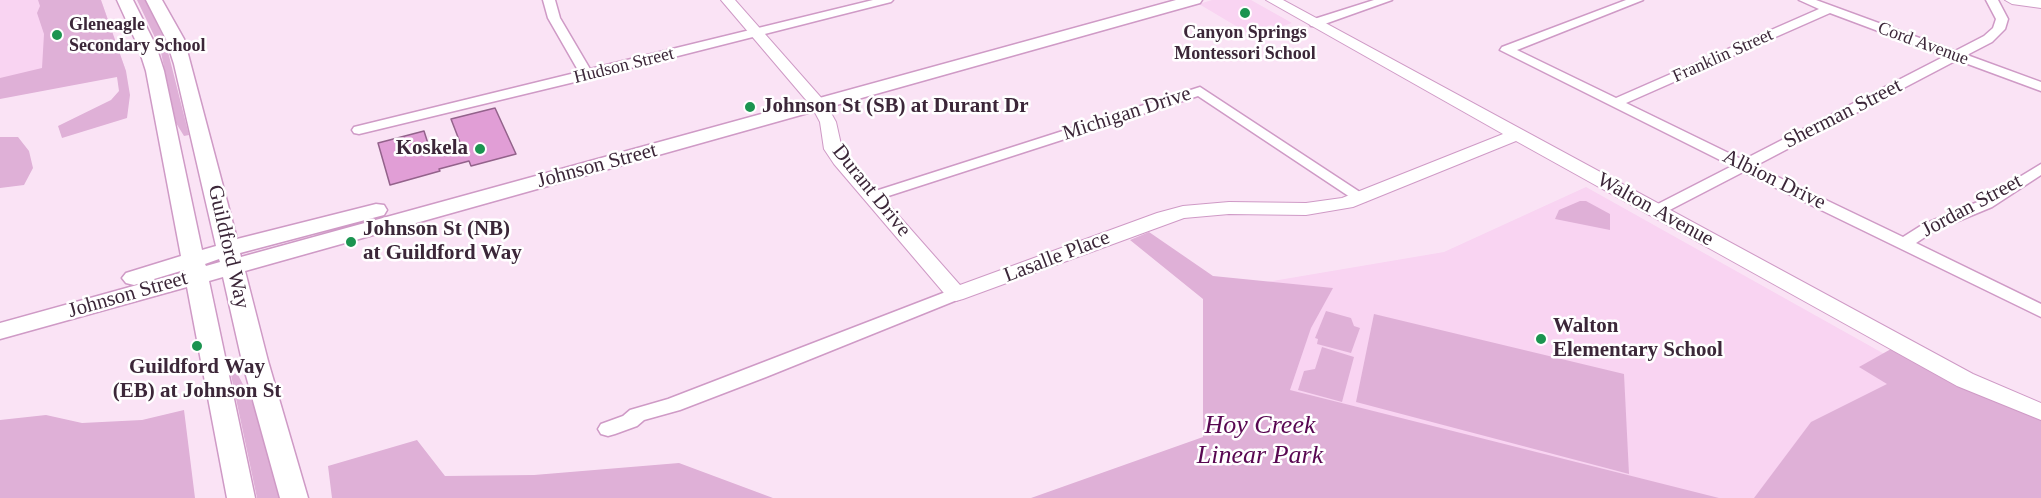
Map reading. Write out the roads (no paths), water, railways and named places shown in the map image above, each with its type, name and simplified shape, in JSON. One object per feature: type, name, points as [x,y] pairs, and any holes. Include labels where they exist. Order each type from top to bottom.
[{"type":"main road","name":"Guildford Way","points":[[125,0],[147,46],[155,71],[241,498]]},
{"type":"main road","name":"Guildford Way","points":[[154,0],[175,39],[183,64],[255,361],[294,498]]},
{"type":"main road","name":"Johnson Street","points":[[815,100],[1155,0]]},
{"type":"main road","name":"Johnson Street","points":[[0,331],[230,258],[1194,0]]},
{"type":"main road","name":"Johnson Street","points":[[0,318],[196,268]]},
{"type":"street","points":[[549,0],[554,18],[587,75]]},
{"type":"street","name":"Durant Drive","points":[[729,0],[815,100],[828,122],[833,149],[871,197],[956,294]]},
{"type":"street","name":"Hudson Street","points":[[359,130],[887,0]]},
{"type":"street","name":"Walton Avenue","points":[[1273,0],[1965,380],[2041,412]]},
{"type":"street","points":[[1315,23],[1386,0]]},
{"type":"street","name":"Albion Drive","points":[[1637,0],[1506,50],[2041,311]]},
{"type":"street","name":"Cord Avenue","points":[[1805,0],[2041,87]]},
{"type":"street","name":"Sherman Street","points":[[1656,211],[1988,39],[1999,29],[2002,19],[1992,0]]},
{"type":"street","points":[[2012,0],[2041,4]]},
{"type":"street","name":"Franklin Street","points":[[1616,103],[1830,9]]},
{"type":"street","name":"Michigan Drive","points":[[871,197],[1200,91],[1361,198]]},
{"type":"street","name":"Lasalle Place","points":[[608,429],[630,421],[637,415],[684,401],[956,294],[1164,217],[1183,212],[1229,208],[1306,209],[1346,203],[1517,134]]},
{"type":"street","name":"Jordan Street","points":[[1904,244],[1928,228],[1986,204],[2041,168]]},
{"type":"place","name":"Canyon Springs Montessori School","points":[[1245,13]]},
{"type":"place","name":"Gleneagle Secondary School","points":[[57,35]]},
{"type":"place","name":"Johnson St (SB) at Durant Dr","points":[[750,107]]},
{"type":"place","name":"Koskela","points":[[480,149]]},
{"type":"place","name":"Johnson St (NB) at Guildford Way","points":[[351,242]]},
{"type":"place","name":"Walton Elementary School","points":[[1541,339]]},
{"type":"place","name":"Guildford Way (EB) at Johnson St","points":[[197,346]]},
{"type":"park label","name":"Hoy Creek Linear Park","points":[[1260,441]]}]
